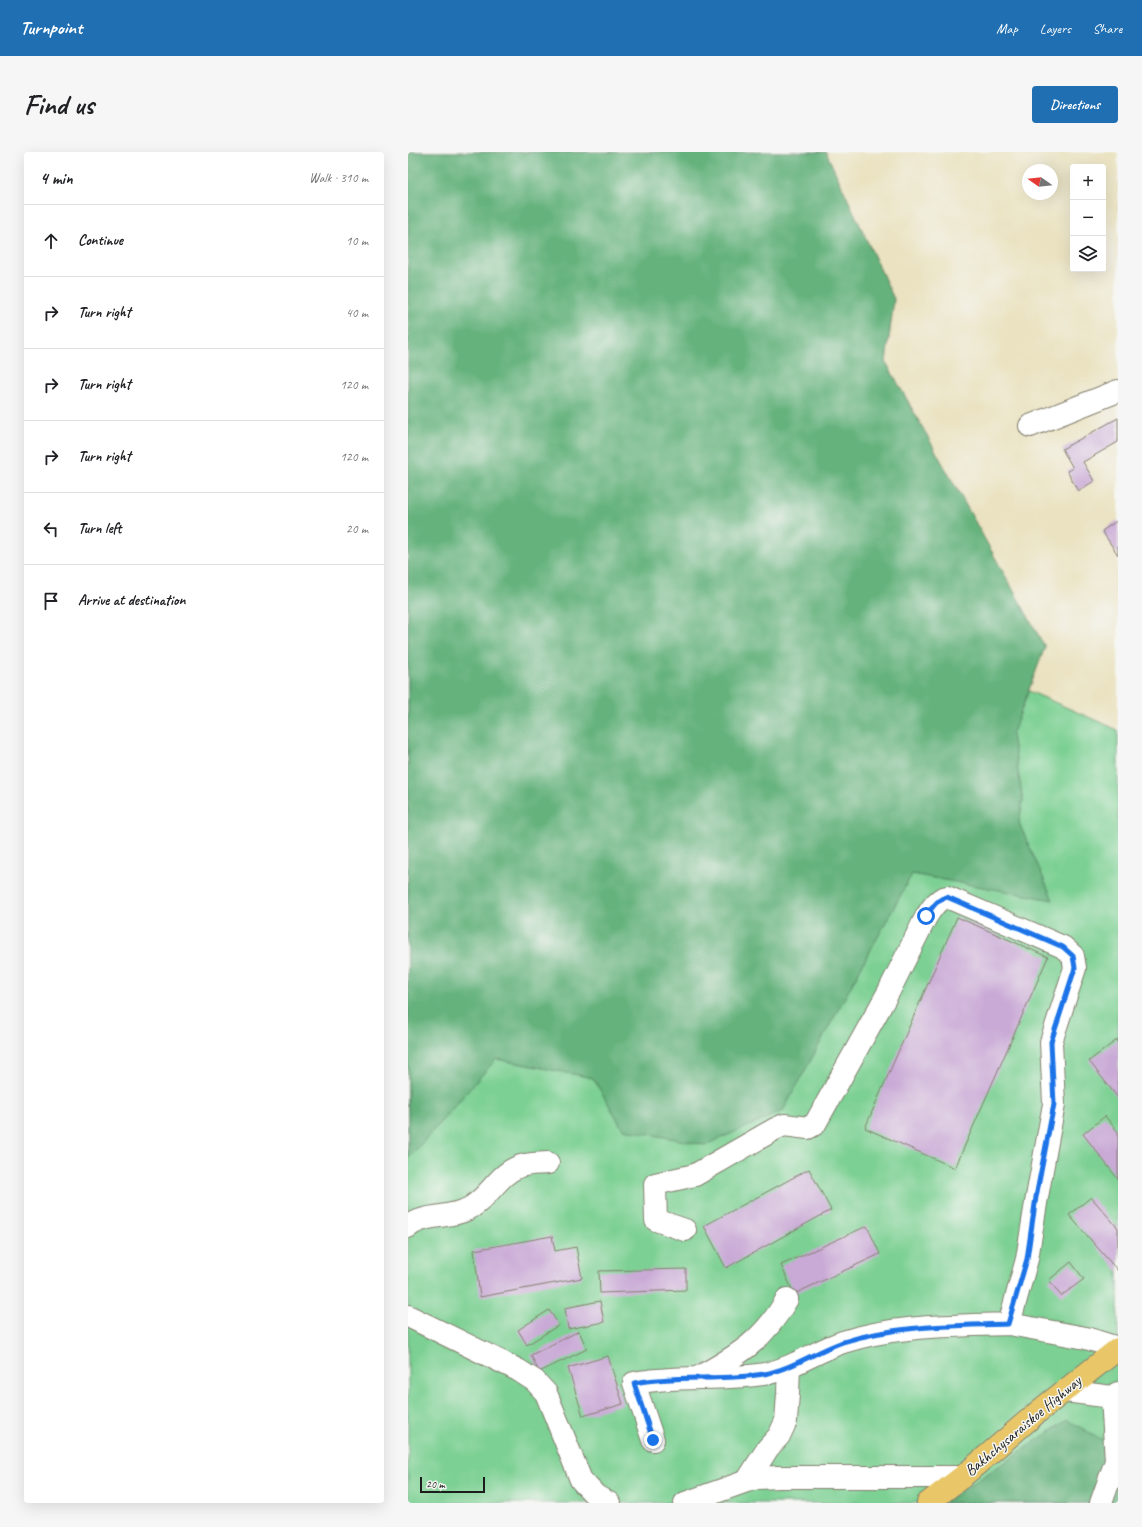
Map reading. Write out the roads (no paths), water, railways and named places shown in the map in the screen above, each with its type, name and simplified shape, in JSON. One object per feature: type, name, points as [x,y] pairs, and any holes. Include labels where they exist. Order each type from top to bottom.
[{"type":"main road","name":"Bakhchysaraiskoe Highway","points":[[928,1503],[962,1478],[1039,1411],[1118,1349]]},
{"type":"street","points":[[1030,426],[1118,391]]},
{"type":"street","points":[[685,1230],[656,1220],[654,1184],[695,1175],[784,1125],[808,1128],[815,1124],[889,991],[926,916],[934,905],[942,898],[947,897],[1063,947],[1073,956],[1075,968],[1051,1042],[1054,1104],[1039,1182],[1027,1259],[1008,1324]]},
{"type":"street","points":[[408,1227],[414,1221],[467,1210],[480,1201],[507,1173],[524,1165],[548,1163]]},
{"type":"street","points":[[696,1378],[745,1350],[755,1342],[775,1320],[787,1299]]},
{"type":"street","points":[[408,1316],[518,1370],[535,1381],[546,1392],[580,1480],[596,1496],[609,1503]]},
{"type":"street","points":[[653,1440],[634,1383],[650,1380],[737,1377],[764,1374],[789,1367],[821,1350],[844,1342],[882,1333],[912,1329],[1008,1324],[1086,1338],[1118,1349]]},
{"type":"street","points":[[747,1481],[768,1448],[779,1436],[786,1421],[789,1367]]},
{"type":"street","points":[[1065,1391],[1115,1395],[1116,1461],[1101,1503]]},
{"type":"street","points":[[686,1503],[758,1478],[962,1478]]}]
